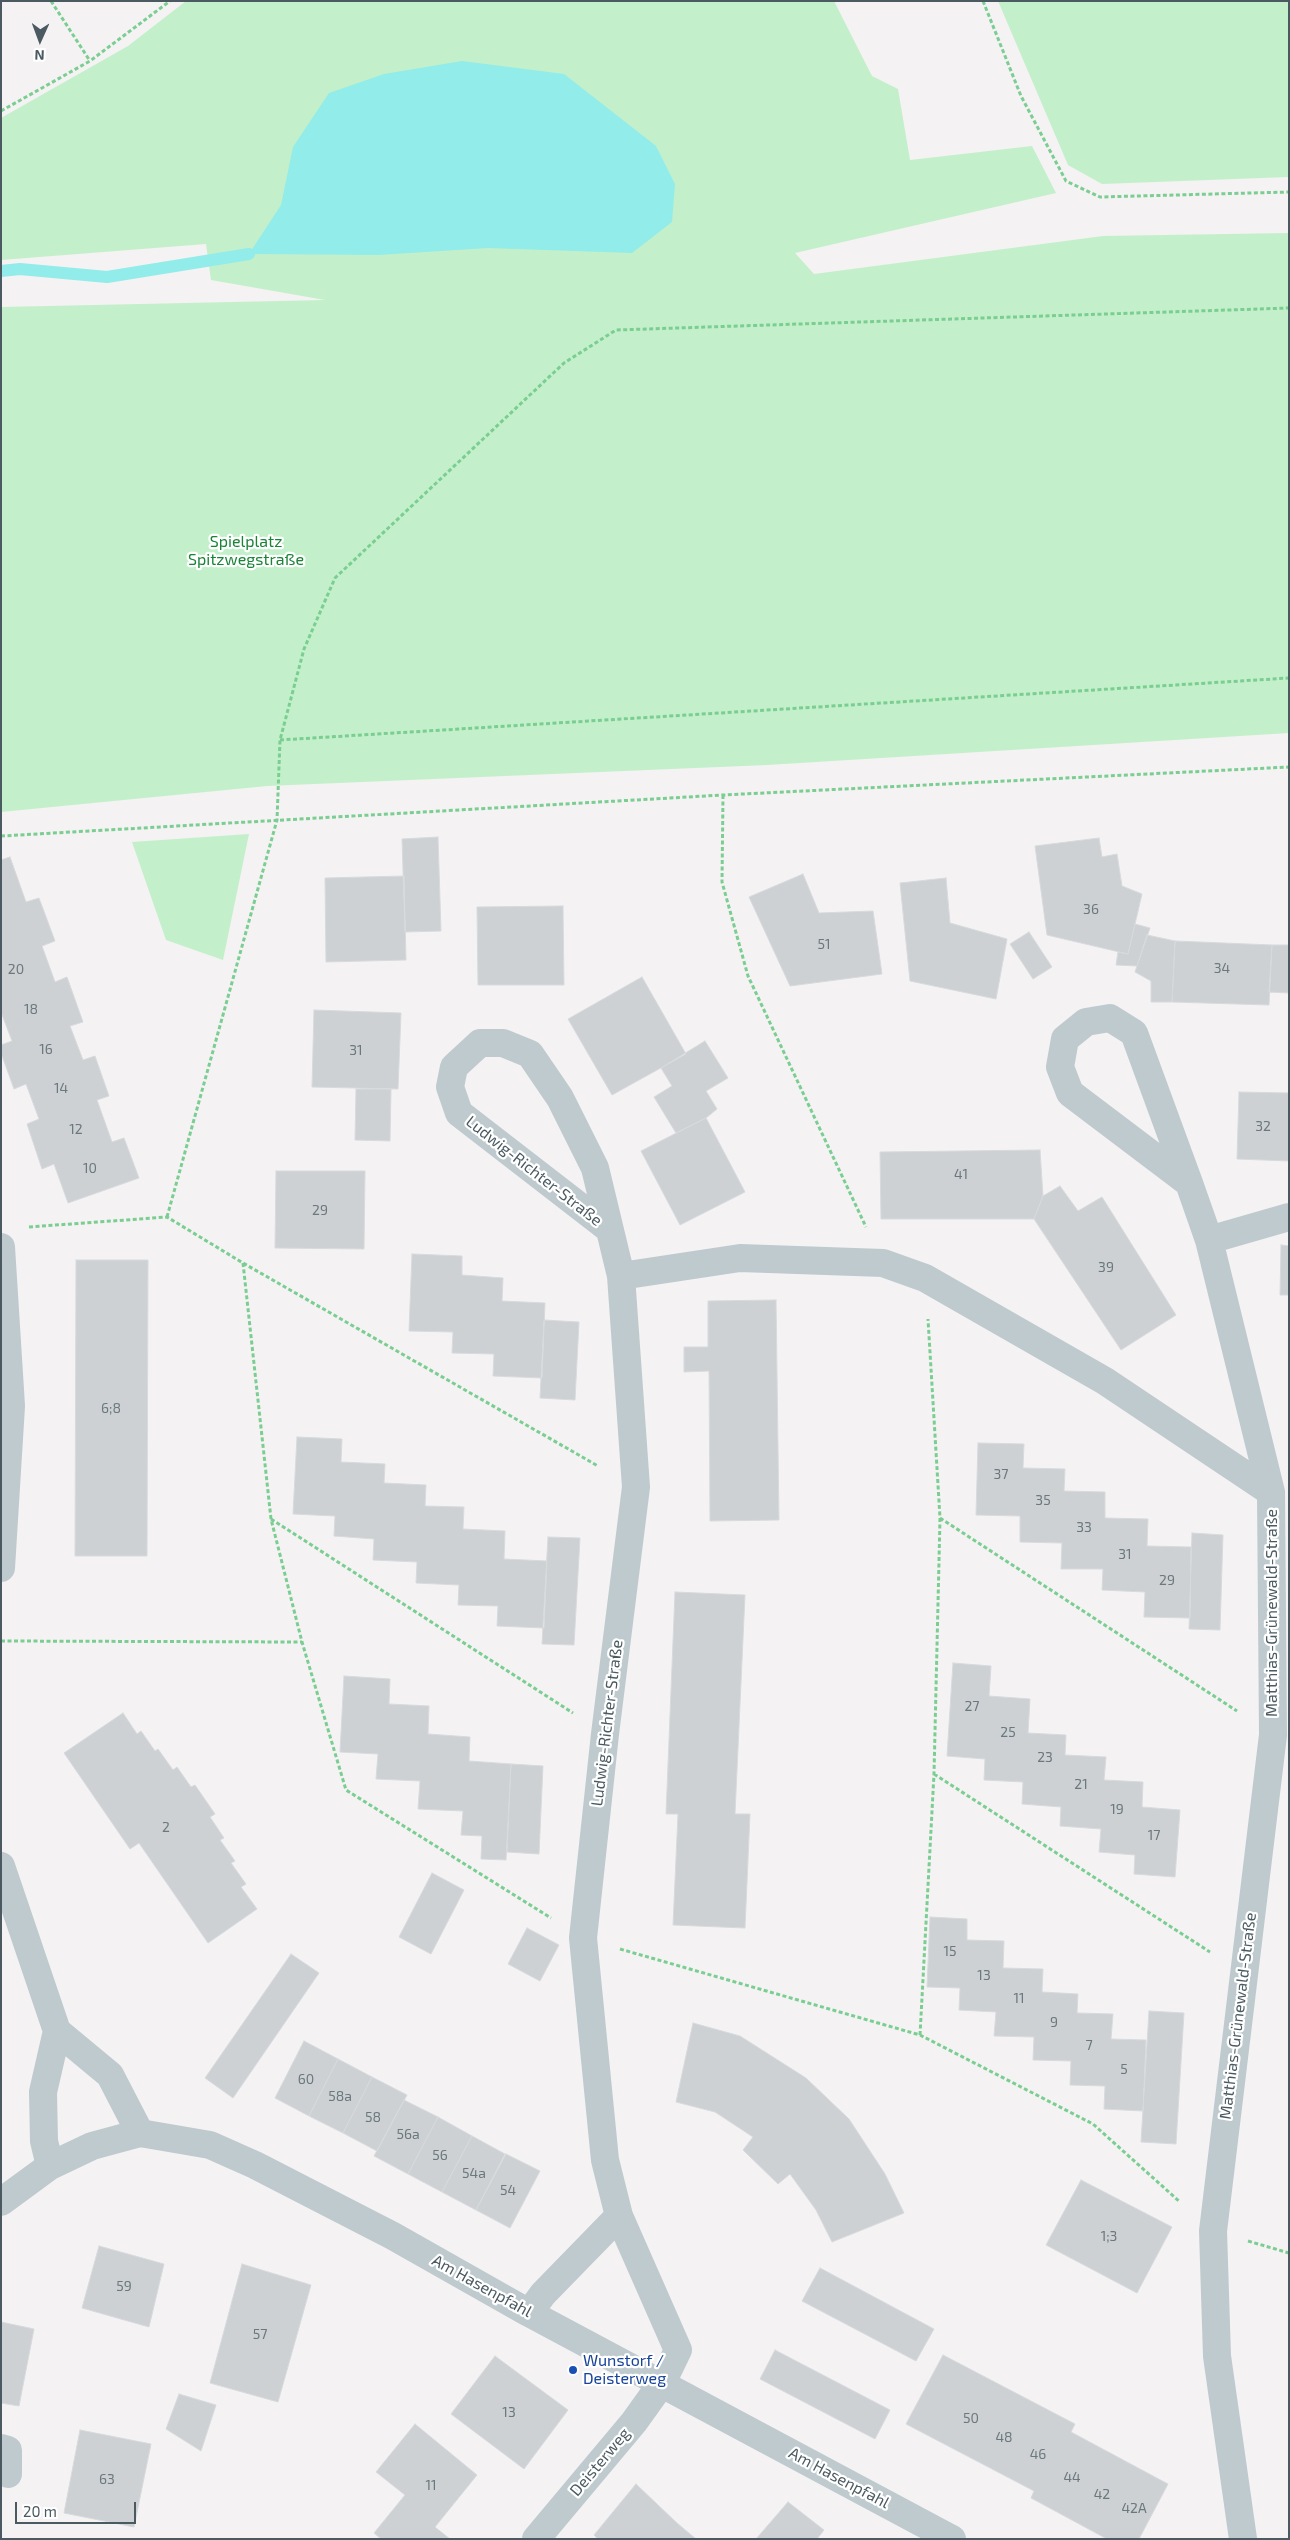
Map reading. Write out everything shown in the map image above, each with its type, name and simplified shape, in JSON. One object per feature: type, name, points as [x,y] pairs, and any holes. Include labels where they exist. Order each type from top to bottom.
[{"type":"street","name":"Matthias-Grünewald-Straße","points":[[1189,1183],[1070,1093],[1060,1067],[1065,1039],[1086,1022],[1110,1018],[1134,1033],[1189,1183],[1209,1240],[1270,1492],[1273,1735],[1242,1973],[1213,2232],[1217,2356],[1244,2539]]},
{"type":"street","name":"Ludwig-Richter-Straße","points":[[609,1229],[459,1113],[450,1087],[454,1067],[480,1043],[503,1043],[530,1054],[560,1098],[595,1168],[621,1276],[636,1487],[605,1734],[583,1938],[605,2160],[619,2216],[678,2350],[662,2383]]},
{"type":"street","points":[[1209,1240],[1289,1217]]},
{"type":"street","points":[[1,1247],[11,1406],[1,1568]]},
{"type":"street","name":"Matthias-Grünewald-Straße","points":[[621,1276],[740,1258],[884,1263],[925,1278],[1105,1381],[1270,1492]]},
{"type":"street","points":[[1,1866],[57,2032],[110,2075],[140,2133]]},
{"type":"street","points":[[50,2166],[44,2142],[42,2092],[57,2032]]},
{"type":"street","name":"Am Hasenpfahl","points":[[1,2202],[50,2166],[92,2146],[140,2133],[210,2144],[394,2236],[529,2313],[952,2539]]},
{"type":"street","points":[[529,2313],[543,2294],[619,2216]]},
{"type":"street","name":"Deisterweg","points":[[536,2539],[634,2422],[662,2383]]},
{"type":"path","points":[[51,1],[90,61]]},
{"type":"path","points":[[1,111],[90,61],[170,1]]},
{"type":"path","points":[[983,1],[1021,96],[1066,181],[1100,197],[1289,192]]},
{"type":"path","points":[[168,1217],[277,820],[280,740],[304,649],[335,578],[564,364],[616,330],[1289,308]]},
{"type":"path","points":[[280,740],[1289,678]]},
{"type":"path","points":[[1,836],[724,795],[1289,767]]},
{"type":"path","points":[[724,795],[722,882],[748,976],[884,1263]]},
{"type":"path","points":[[21,1228],[168,1217],[243,1263],[636,1487]]},
{"type":"path","points":[[243,1263],[271,1520],[302,1642],[346,1790],[583,1938],[920,2035],[1093,2124],[1213,2232],[1289,2253]]},
{"type":"path","points":[[920,2035],[934,1774],[940,1518],[925,1278]]},
{"type":"path","points":[[940,1518],[1273,1735]]},
{"type":"path","points":[[271,1520],[605,1734]]},
{"type":"path","points":[[1,1641],[302,1642]]},
{"type":"path","points":[[934,1774],[1242,1973]]},
{"type":"green space","name":"Spielplatz Spitzwegstraße","points":[[186,1],[834,1],[872,76],[898,89],[910,160],[1032,146],[1056,193],[795,253],[814,274],[1103,236],[1289,233],[1289,733],[767,765],[267,786],[1,812],[1,307],[325,300],[211,280],[206,244],[1,260],[1,118],[128,46]]},
{"type":"green space","points":[[998,1],[1289,1],[1289,177],[1102,184],[1068,165]]},
{"type":"green space","points":[[249,834],[223,960],[166,940],[132,842]]},
{"type":"water","points":[[462,61],[564,74],[656,146],[675,184],[672,222],[632,253],[488,248],[378,255],[249,254],[281,205],[293,147],[329,93],[384,74]]},
{"type":"building","points":[[438,837],[441,931],[405,932],[402,839]]},
{"type":"building","points":[[1099,838],[1102,857],[1117,854],[1122,886],[1142,894],[1128,954],[1047,935],[1035,846]]},
{"type":"building","points":[[10,857],[26,902],[39,898],[55,941],[42,946],[55,982],[67,977],[83,1022],[70,1026],[83,1060],[95,1056],[109,1096],[97,1100],[112,1142],[124,1138],[139,1178],[68,1203],[54,1164],[42,1169],[27,1124],[39,1119],[26,1084],[14,1089],[1,1053],[1,1045],[12,1041],[1,1012],[1,860]]},
{"type":"building","points":[[803,874],[819,913],[873,911],[882,974],[790,986],[749,897]]},
{"type":"building","points":[[404,876],[406,960],[326,962],[325,878]]},
{"type":"building","points":[[946,878],[950,923],[1007,939],[996,999],[910,981],[900,883]]},
{"type":"building","points":[[563,906],[564,985],[478,985],[477,907]]},
{"type":"building","points":[[1135,924],[1150,928],[1137,966],[1116,965],[1118,952],[1128,954]]},
{"type":"building","points":[[1029,932],[1052,967],[1033,979],[1010,944]]},
{"type":"building","points":[[1147,935],[1175,941],[1172,1002],[1151,1002],[1151,981],[1135,972]]},
{"type":"building","points":[[1175,941],[1272,945],[1269,1005],[1172,1002]]},
{"type":"building","points":[[1272,945],[1289,945],[1289,993],[1269,992]]},
{"type":"building","points":[[642,977],[686,1054],[612,1095],[568,1019]]},
{"type":"building","points":[[314,1010],[401,1013],[398,1089],[312,1087]]},
{"type":"building","points":[[705,1041],[728,1078],[706,1091],[717,1109],[706,1118],[676,1133],[654,1097],[672,1086],[661,1068]]},
{"type":"building","points":[[356,1089],[391,1089],[390,1141],[355,1140]]},
{"type":"building","points":[[1239,1092],[1289,1093],[1289,1161],[1237,1159]]},
{"type":"building","points":[[706,1118],[745,1192],[680,1225],[641,1151]]},
{"type":"building","points":[[1040,1150],[1043,1196],[1034,1219],[881,1219],[880,1152]]},
{"type":"building","points":[[276,1171],[365,1171],[364,1249],[275,1248]]},
{"type":"building","points":[[1060,1186],[1078,1211],[1102,1197],[1176,1315],[1121,1350],[1034,1219],[1043,1196]]},
{"type":"building","points":[[1281,1245],[1289,1246],[1289,1295],[1280,1295]]},
{"type":"building","points":[[412,1254],[462,1256],[462,1275],[503,1278],[502,1301],[545,1303],[542,1378],[493,1376],[494,1354],[452,1353],[453,1332],[409,1331]]},
{"type":"building","points":[[76,1260],[148,1260],[147,1556],[75,1556]]},
{"type":"building","points":[[776,1300],[779,1520],[710,1521],[709,1371],[684,1372],[684,1347],[708,1347],[708,1301]]},
{"type":"building","points":[[544,1320],[579,1322],[575,1400],[540,1398]]},
{"type":"building","points":[[297,1437],[342,1439],[341,1462],[385,1464],[384,1483],[426,1485],[425,1506],[464,1507],[463,1529],[505,1531],[504,1559],[547,1561],[544,1628],[497,1626],[498,1606],[458,1605],[459,1585],[416,1583],[417,1562],[373,1560],[374,1539],[334,1536],[335,1516],[293,1514]]},
{"type":"building","points":[[978,1443],[1024,1444],[1023,1468],[1065,1469],[1064,1491],[1105,1492],[1105,1518],[1148,1519],[1147,1546],[1191,1547],[1190,1618],[1144,1617],[1145,1592],[1102,1590],[1103,1569],[1061,1569],[1062,1543],[1020,1542],[1020,1516],[976,1515]]},
{"type":"building","points":[[1192,1533],[1223,1535],[1220,1630],[1189,1629]]},
{"type":"building","points":[[548,1537],[580,1538],[574,1645],[542,1644]]},
{"type":"building","points":[[675,1592],[745,1595],[735,1814],[750,1814],[745,1928],[673,1925],[678,1814],[666,1814]]},
{"type":"building","points":[[953,1663],[991,1666],[989,1696],[1030,1699],[1028,1733],[1066,1735],[1065,1755],[1106,1757],[1104,1780],[1143,1782],[1142,1807],[1180,1810],[1175,1877],[1134,1874],[1135,1855],[1099,1852],[1101,1829],[1060,1826],[1061,1807],[1022,1804],[1023,1782],[984,1780],[985,1759],[947,1756]]},
{"type":"building","points":[[344,1676],[390,1679],[389,1704],[429,1706],[428,1734],[470,1737],[469,1761],[511,1764],[506,1860],[481,1859],[482,1836],[461,1835],[463,1811],[418,1809],[420,1781],[376,1779],[378,1754],[340,1752]]},
{"type":"building","points":[[123,1713],[137,1734],[141,1731],[155,1751],[158,1749],[173,1770],[177,1767],[191,1787],[195,1785],[215,1814],[210,1817],[224,1838],[220,1840],[235,1861],[231,1863],[246,1884],[241,1887],[257,1909],[208,1943],[139,1843],[130,1849],[64,1753]]},
{"type":"building","points":[[511,1764],[543,1766],[539,1854],[507,1852]]},
{"type":"building","points":[[432,1873],[464,1890],[431,1954],[399,1937]]},
{"type":"building","points":[[930,1917],[967,1919],[967,1940],[1004,1941],[1003,1968],[1043,1969],[1042,1992],[1078,1994],[1077,2013],[1113,2014],[1111,2039],[1146,2040],[1143,2111],[1104,2109],[1105,2086],[1070,2085],[1071,2061],[1033,2060],[1034,2037],[994,2036],[996,2012],[959,2010],[960,1988],[927,1987]]},
{"type":"building","points":[[527,1928],[559,1945],[540,1981],[508,1964]]},
{"type":"building","points":[[291,1954],[319,1973],[233,2098],[205,2078]]},
{"type":"building","points":[[1149,2011],[1184,2013],[1176,2144],[1141,2142]]},
{"type":"building","points":[[693,2023],[740,2036],[806,2078],[849,2119],[885,2174],[904,2213],[832,2242],[816,2210],[790,2174],[778,2184],[743,2150],[753,2137],[715,2112],[676,2102]]},
{"type":"building","points":[[304,2041],[338,2059],[309,2116],[275,2098]]},
{"type":"building","points":[[338,2059],[372,2077],[343,2133],[309,2116]]},
{"type":"building","points":[[372,2077],[407,2095],[377,2151],[343,2133]]},
{"type":"building","points":[[404,2100],[438,2117],[408,2174],[374,2156]]},
{"type":"building","points":[[438,2117],[472,2136],[442,2192],[408,2174]]},
{"type":"building","points":[[472,2136],[505,2154],[476,2210],[442,2192]]},
{"type":"building","points":[[506,2154],[540,2171],[510,2228],[476,2210]]},
{"type":"building","points":[[1081,2180],[1172,2227],[1137,2293],[1046,2245]]},
{"type":"building","points":[[99,2246],[164,2264],[149,2327],[82,2308]]},
{"type":"building","points":[[242,2264],[311,2285],[278,2402],[210,2383]]},
{"type":"building","points":[[820,2268],[934,2329],[916,2361],[802,2301]]},
{"type":"building","points":[[1,2322],[34,2329],[19,2406],[1,2403]]},
{"type":"building","points":[[775,2350],[890,2410],[875,2439],[760,2379]]},
{"type":"building","points":[[943,2355],[1075,2424],[1071,2432],[1168,2484],[1139,2539],[1107,2539],[1031,2498],[1034,2491],[906,2424]]},
{"type":"building","points":[[495,2356],[568,2410],[524,2469],[451,2414]]},
{"type":"building","points":[[179,2394],[216,2405],[201,2451],[166,2429]]},
{"type":"building","points":[[415,2424],[477,2475],[435,2527],[450,2539],[381,2539],[374,2533],[405,2495],[376,2472]]},
{"type":"building","points":[[80,2430],[151,2444],[134,2527],[64,2513]]},
{"type":"building","points":[[636,2484],[696,2539],[598,2539],[594,2535]]},
{"type":"building","points":[[788,2502],[824,2530],[817,2539],[756,2539]]},
{"type":"waterway","points":[[1,271],[20,269],[107,277],[249,254]]},
{"type":"place","name":"Wunstorf / Deisterweg","points":[[573,2370]]}]
